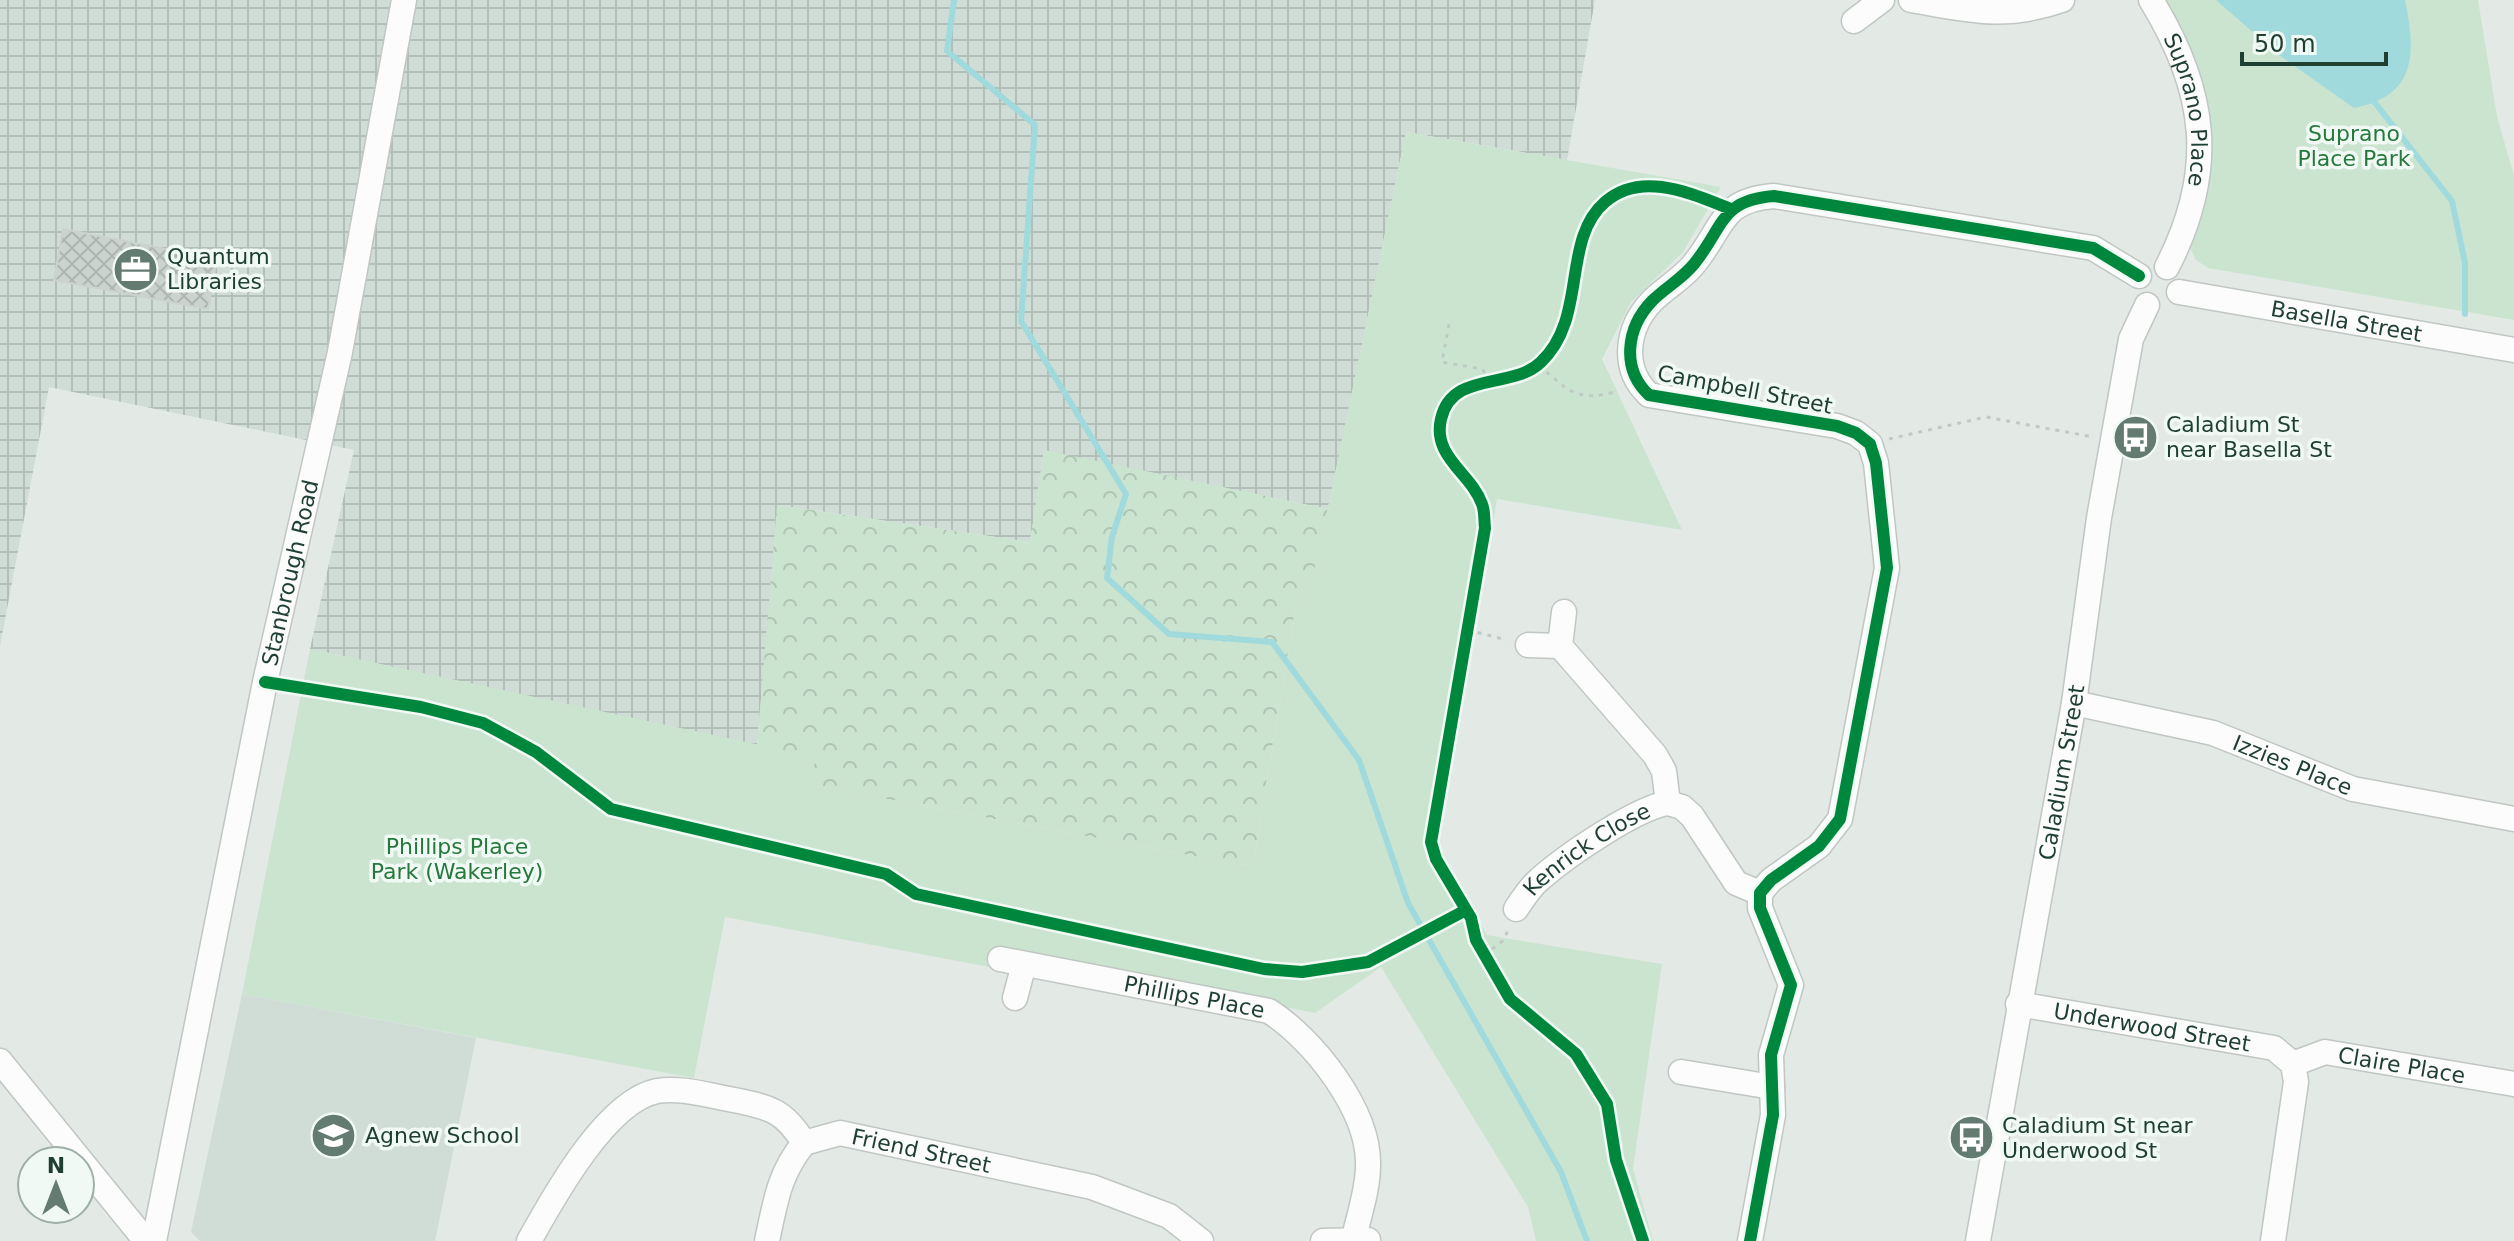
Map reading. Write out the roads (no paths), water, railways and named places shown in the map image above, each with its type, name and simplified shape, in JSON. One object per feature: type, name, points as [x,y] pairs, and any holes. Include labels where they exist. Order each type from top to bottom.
[{"type":"street","name":"Stanbrough Road","points":[[154,1241],[265,682],[340,352],[404,0]]},
{"type":"street","points":[[1854,21],[1882,0]]},
{"type":"street","points":[[1911,0],[1993,14],[2036,9],[2062,0]]},
{"type":"street","name":"Suprano Place","points":[[2151,0],[2170,30],[2190,78],[2201,137],[2195,193],[2181,239],[2167,267]]},
{"type":"street","name":"Campbell Street","points":[[1760,893],[1771,880],[1819,846],[1840,819],[1887,568],[1876,463],[1870,444],[1856,433],[1837,426],[1649,395],[1636,383],[1629,364],[1632,337],[1639,318],[1651,302],[1693,266],[1731,209],[1748,197],[1774,196],[2093,248],[2139,276]]},
{"type":"street","points":[[2149,267],[2167,267],[2178,278],[2179,292],[2169,305],[2147,305],[2138,294],[2139,276],[2149,267]]},
{"type":"street","name":"Basella Street","points":[[2179,292],[2514,350]]},
{"type":"street","name":"Caladium Street","points":[[1978,1241],[2074,703],[2099,518],[2131,339],[2147,305]]},
{"type":"street","points":[[1560,646],[1564,612]]},
{"type":"street","points":[[1528,645],[1560,646],[1655,755],[1664,771],[1668,803],[1682,807],[1692,816],[1736,883],[1760,893],[1760,908],[1791,985],[1771,1055],[1773,1115],[1750,1241]]},
{"type":"street","name":"Izzies Place","points":[[2074,703],[2213,733],[2353,789],[2514,819]]},
{"type":"street","name":"Kenrick Close","points":[[1516,909],[1537,882],[1553,869],[1649,806],[1668,803]]},
{"type":"street","name":"Phillips Place","points":[[1015,998],[1012,961],[1269,1011],[1290,1024],[1309,1041],[1354,1110],[1362,1131],[1368,1167],[1362,1240]]},
{"type":"street","name":"Underwood Street","points":[[2018,1004],[2274,1048],[2293,1064]]},
{"type":"street","name":"Claire Place","points":[[2293,1064],[2325,1052],[2514,1084]]},
{"type":"street","points":[[0,1061],[146,1241]]},
{"type":"street","points":[[2273,1241],[2296,1082],[2293,1064]]},
{"type":"street","points":[[1681,1072],[1772,1087]]},
{"type":"street","points":[[529,1241],[547,1208],[608,1123],[631,1101],[657,1091],[688,1091],[771,1108],[791,1121],[804,1143],[789,1162],[779,1184],[767,1241]]},
{"type":"street","name":"Friend Street","points":[[804,1143],[840,1133],[1092,1187],[1169,1216],[1201,1241]]},
{"type":"street","points":[[1323,1241],[1362,1240]]},
{"type":"water","points":[[2216,0],[2405,0],[2411,38],[2407,69],[2401,83],[2390,94],[2354,108],[2279,55]]},
{"type":"waterway","points":[[954,0],[947,51],[1035,125],[1021,321],[1126,494],[1112,537],[1107,578],[1169,634],[1272,642],[1359,760],[1408,903],[1561,1172],[1587,1241]]},
{"type":"waterway","points":[[2372,99],[2452,201],[2465,263],[2465,314]]},
{"type":"place","name":"Quantum Libraries","points":[[136,269]]},
{"type":"place","name":"Caladium St near Basella St","points":[[2135,437]]},
{"type":"place","name":"Agnew School","points":[[334,1135]]},
{"type":"place","name":"Caladium St near Underwood St","points":[[1971,1138]]},
{"type":"park label","name":"Suprano Place Park","points":[[2354,146]]},
{"type":"park label","name":"Phillips Place Park (Wakerley)","points":[[457,858]]}]
